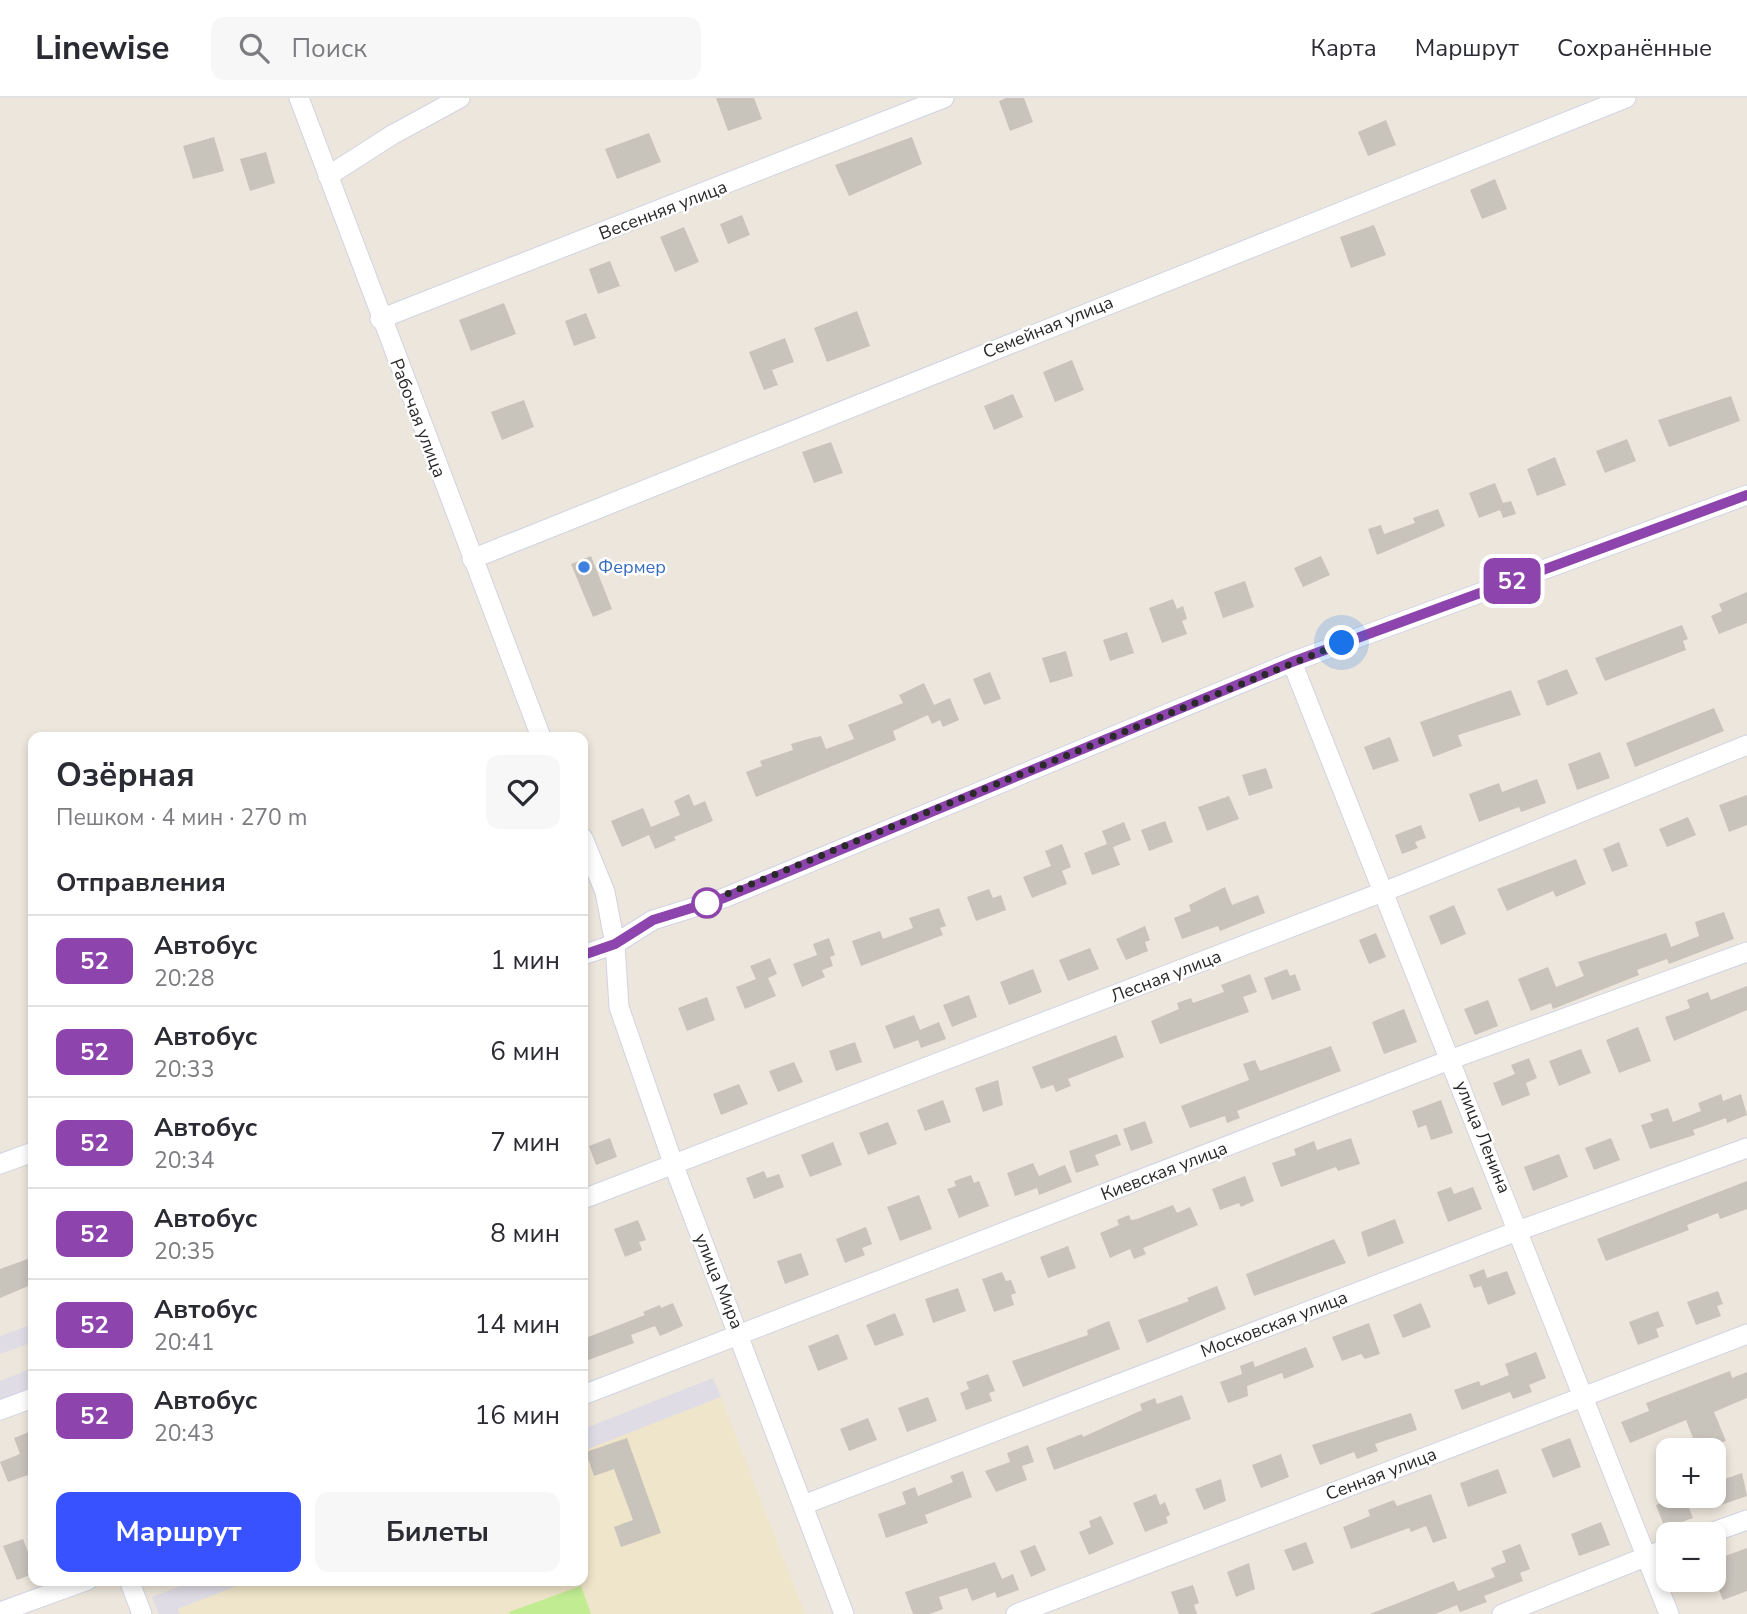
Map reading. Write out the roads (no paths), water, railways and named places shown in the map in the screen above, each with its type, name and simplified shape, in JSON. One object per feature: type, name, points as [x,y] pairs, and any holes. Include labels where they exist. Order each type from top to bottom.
[{"type":"street","name":"Рабочая улица","points":[[299,98],[380,319],[539,732]]},
{"type":"street","points":[[328,176],[392,135],[460,98]]},
{"type":"street","name":"Весенняя улица","points":[[380,319],[944,98]]},
{"type":"street","name":"Семейная улица","points":[[472,559],[1626,98]]},
{"type":"street","points":[[588,953],[615,944],[653,920],[724,898],[1292,662],[1747,495]]},
{"type":"street","name":"улица Ленина","points":[[1292,662],[1520,1230],[1670,1614]]},
{"type":"street","name":"Лесная улица","points":[[588,1197],[674,1167],[1385,891],[1747,745]]},
{"type":"street","points":[[588,850],[605,892],[615,944]]},
{"type":"street","name":"улица Мира","points":[[615,944],[619,1007],[674,1167],[741,1336],[844,1614]]},
{"type":"street","name":"Киевская улица","points":[[588,1393],[1452,1059],[1747,952]]},
{"type":"street","name":"Московская улица","points":[[803,1505],[1520,1230],[1747,1148]]},
{"type":"street","points":[[0,1164],[28,1154]]},
{"type":"street","name":"Сенная улица","points":[[1016,1614],[1747,1334]]},
{"type":"street","points":[[0,1410],[28,1400]]},
{"type":"street","points":[[1726,1528],[1747,1520]]},
{"type":"street","points":[[1502,1614],[1656,1552]]},
{"type":"street","points":[[0,1612],[72,1586]]},
{"type":"street","points":[[132,1586],[142,1614]]},
{"type":"place","name":"Фермер","points":[[584,567]]}]
